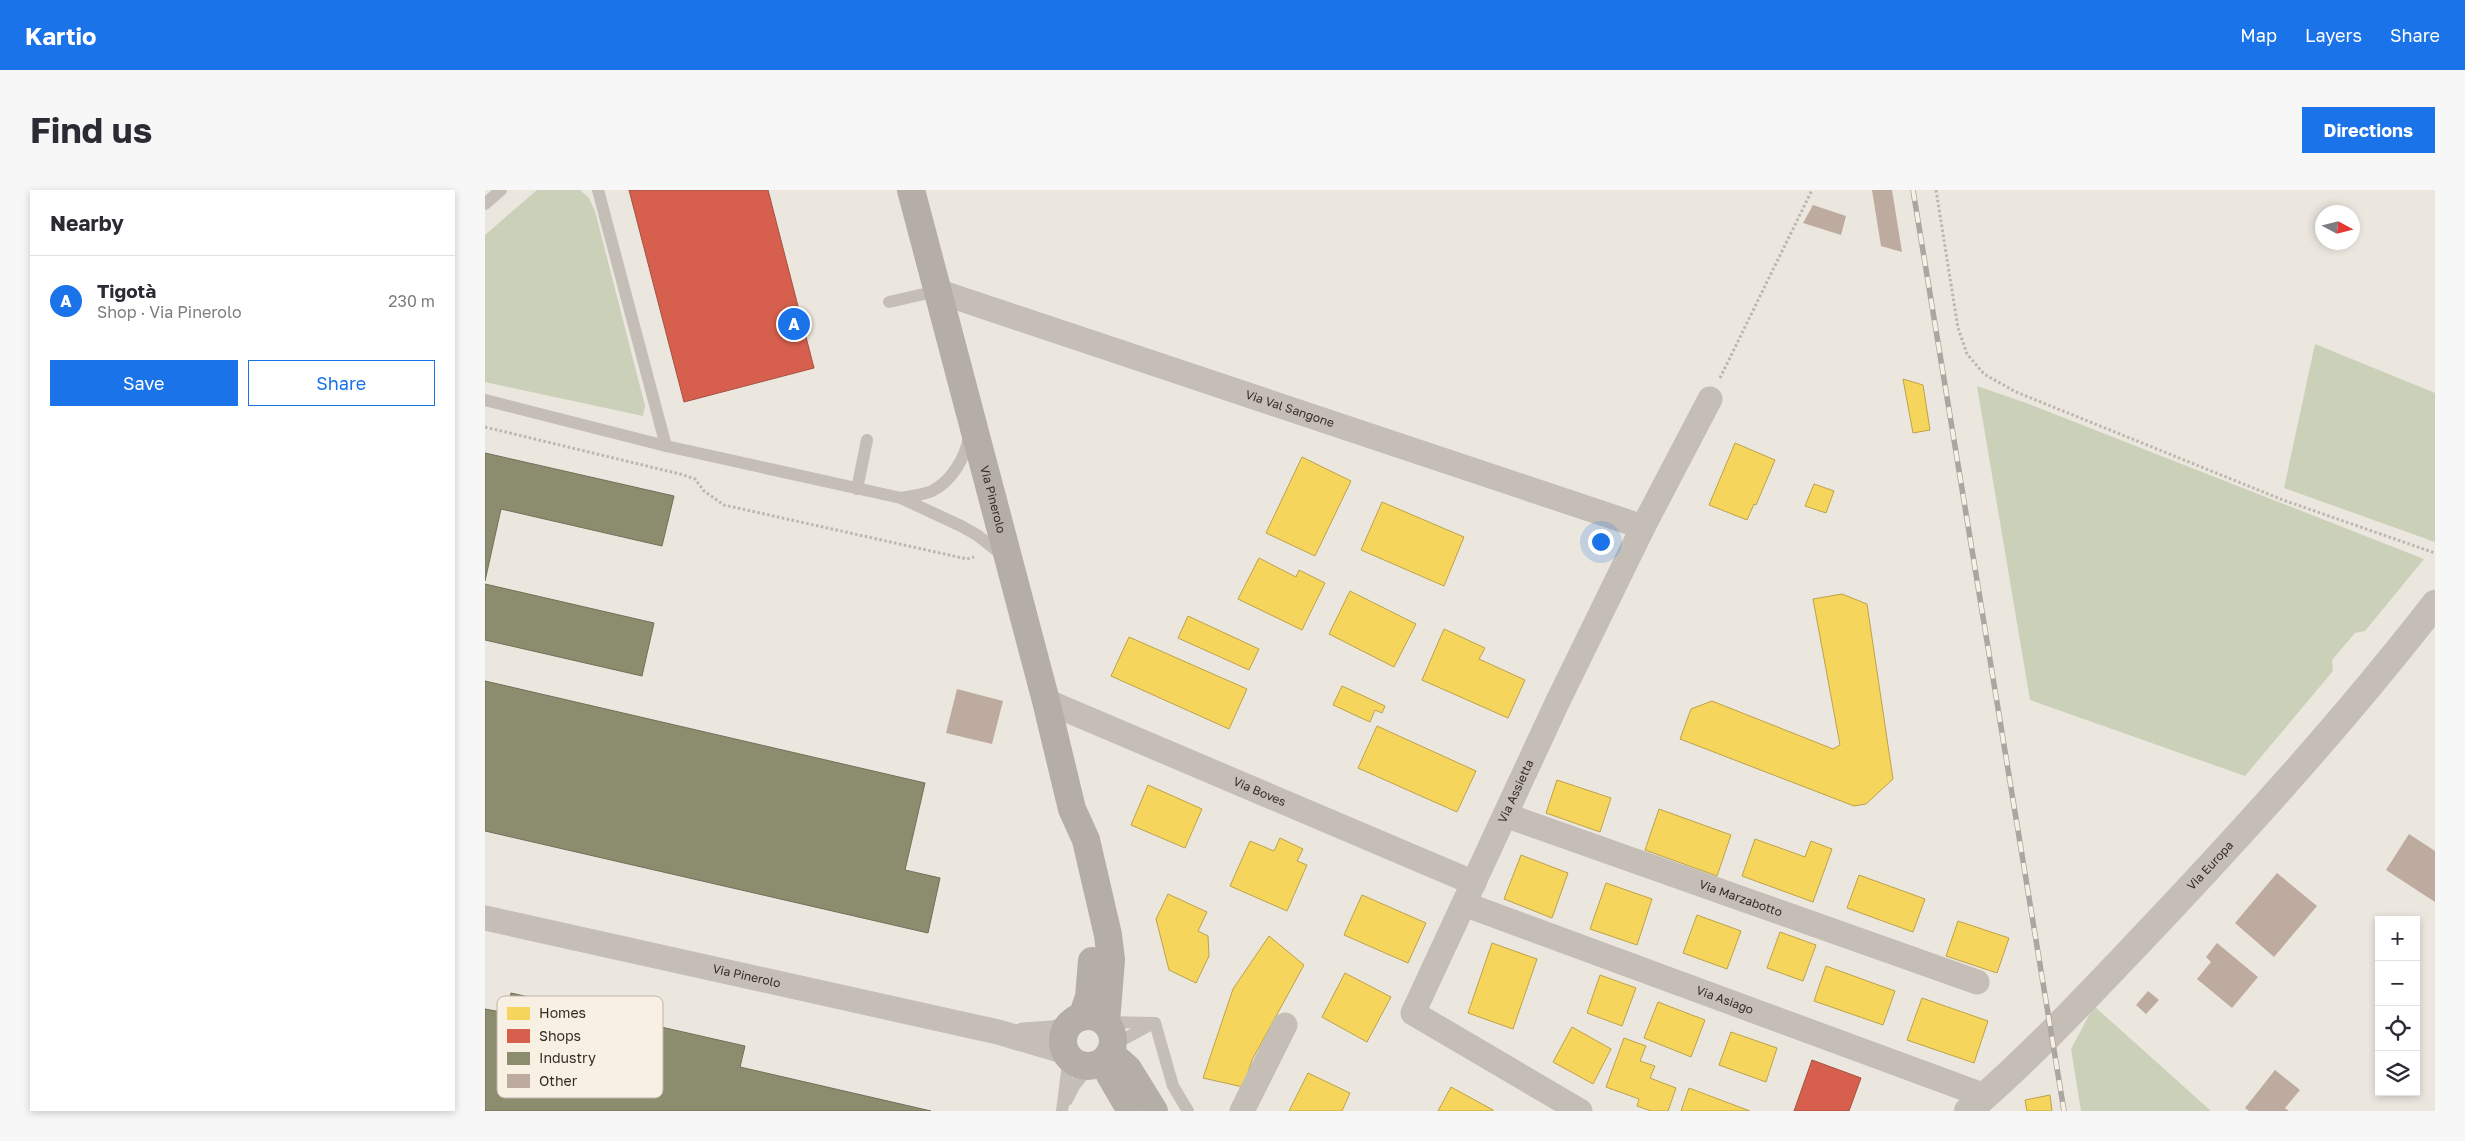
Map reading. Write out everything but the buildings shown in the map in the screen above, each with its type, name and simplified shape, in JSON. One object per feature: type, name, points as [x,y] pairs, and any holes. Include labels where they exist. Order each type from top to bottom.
[{"type":"main road","name":"Via Pinerolo","points":[[911,190],[1046,701],[1072,809],[1074,867],[1091,944],[1093,967],[1089,997],[1088,1045]]},
{"type":"main road","points":[[1088,1045],[1109,1074],[1131,1111]]},
{"type":"main road","points":[[1088,1045],[1128,1069],[1154,1111]]},
{"type":"street","name":"Via Val Sangone","points":[[937,290],[1643,527]]},
{"type":"street","name":"Via Assietta","points":[[1580,1111],[1413,1013],[1557,703],[1643,527],[1710,399]]},
{"type":"street","name":"Via Europa","points":[[1977,1104],[2051,1032],[2249,826],[2353,705],[2435,604]]},
{"type":"street","name":"Via Boves","points":[[1046,701],[1469,894]]},
{"type":"street","name":"Via Marzabotto","points":[[1505,815],[1977,982]]},
{"type":"street","name":"Via Asiago","points":[[1469,894],[1977,1104]]},
{"type":"street","name":"Via Pinerolo","points":[[485,918],[1008,1035],[1034,1035],[1088,1045]]},
{"type":"street","points":[[1242,1111],[1285,1026]]},
{"type":"lane","points":[[485,204],[501,190]]},
{"type":"lane","points":[[598,190],[665,446]]},
{"type":"lane","points":[[889,302],[937,290]]},
{"type":"lane","points":[[485,400],[665,446],[901,498],[977,535],[1007,558]]},
{"type":"lane","points":[[901,498],[932,491],[955,471],[967,450],[972,420]]},
{"type":"lane","points":[[857,489],[867,440]]},
{"type":"lane","points":[[1088,1045],[1155,1023]]},
{"type":"lane","points":[[1088,1045],[1133,1032],[1155,1023]]},
{"type":"lane","points":[[1155,1023],[1173,1086],[1188,1111]]},
{"type":"lane","points":[[1062,1111],[1088,1045]]},
{"type":"lane","points":[[1062,1111],[1074,1086],[1088,1045]]},
{"type":"path","points":[[1710,399],[1812,190]]},
{"type":"path","points":[[1936,190],[1958,328],[1967,354],[1984,374],[2016,392],[2283,500],[2435,553]]},
{"type":"path","points":[[485,427],[680,474],[695,479],[704,491],[724,505],[967,559],[979,556]]},
{"type":"green space","points":[[537,190],[580,190],[589,198],[595,211],[645,406],[643,416],[485,382],[485,235]]},
{"type":"green space","points":[[2315,344],[2435,393],[2435,542],[2284,488]]},
{"type":"green space","points":[[1977,386],[2029,404],[2424,559],[2365,631],[2355,633],[2332,660],[2333,671],[2245,776],[2030,700]]},
{"type":"green space","points":[[2094,1006],[2211,1111],[2081,1111],[2071,1049]]},
{"type":"railway","points":[[1913,190],[2064,1111]]},
{"type":"place","name":"Tigotà","points":[[794,324]]}]
